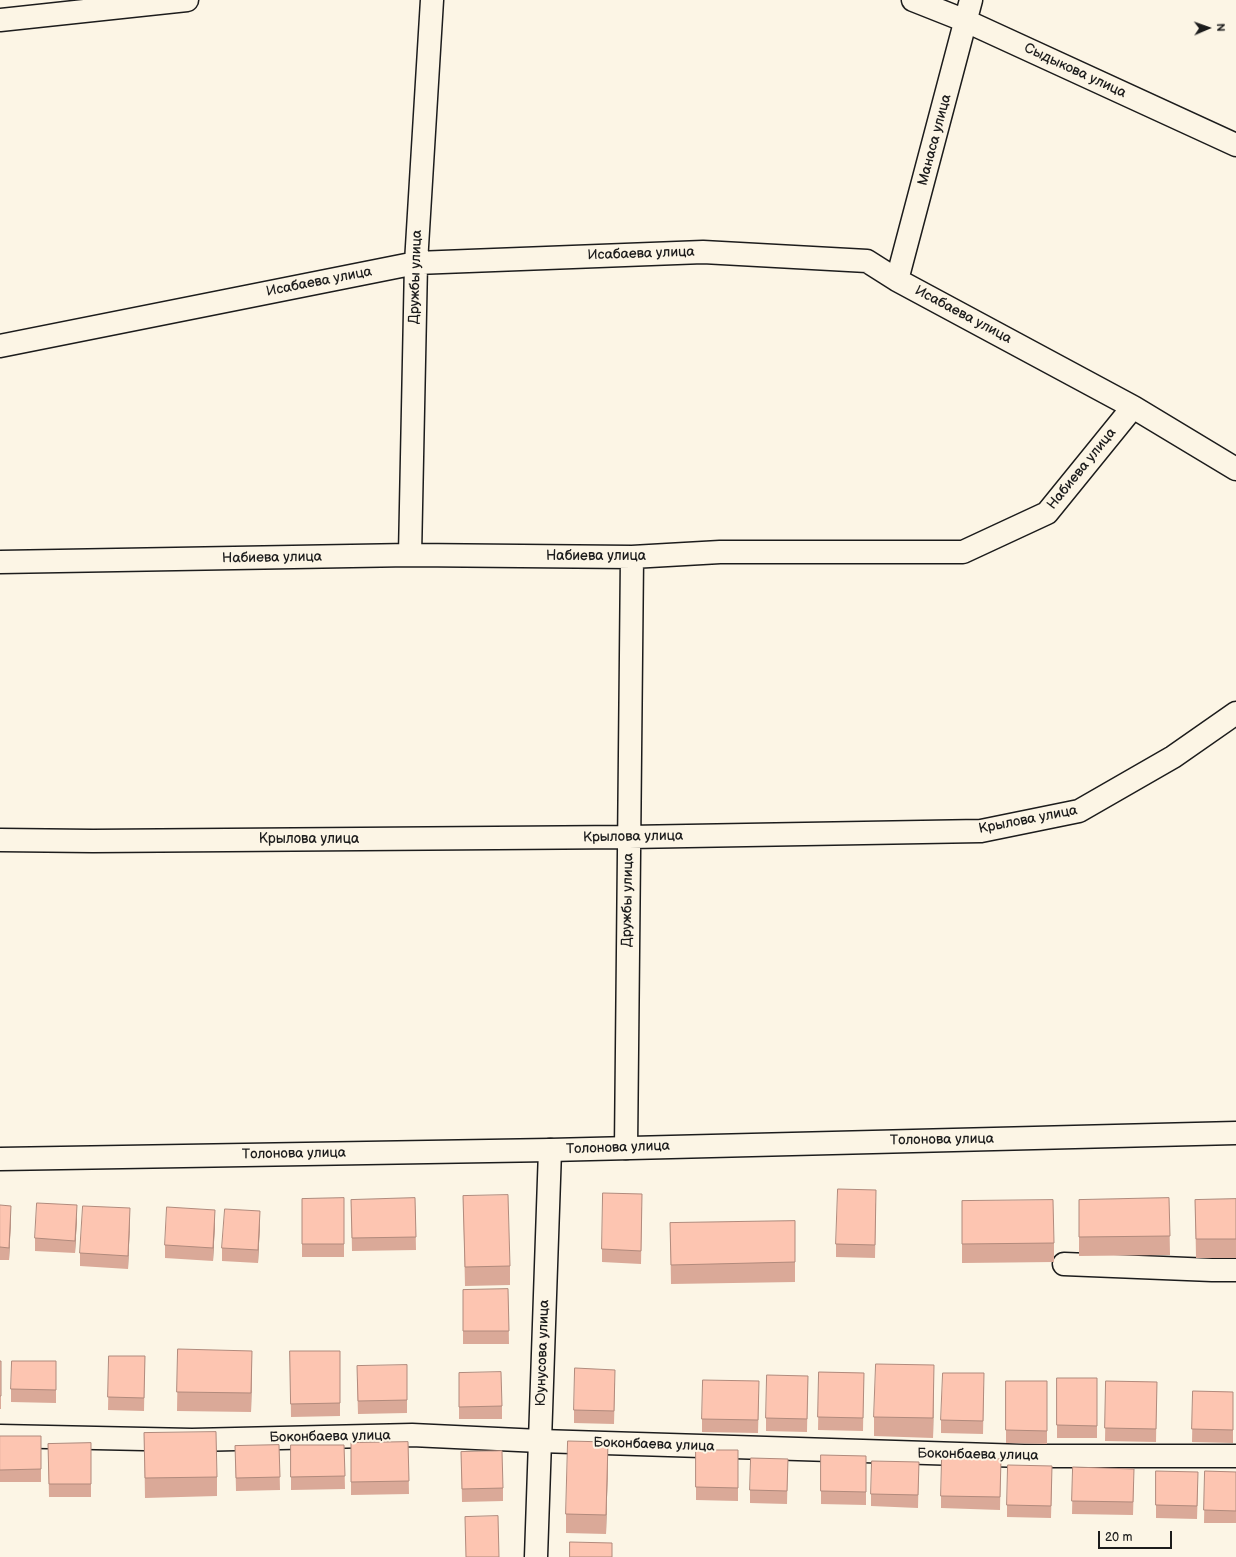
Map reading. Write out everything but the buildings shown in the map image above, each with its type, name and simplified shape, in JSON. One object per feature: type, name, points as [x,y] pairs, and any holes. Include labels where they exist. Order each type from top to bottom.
[{"type":"street","points":[[0,20],[187,0]]},
{"type":"street","name":"Дружбы улица","points":[[410,555],[416,263],[432,0]]},
{"type":"street","name":"Сыдыкова улица","points":[[913,0],[966,21],[1236,145]]},
{"type":"street","name":"Манаса улица","points":[[898,280],[971,0]]},
{"type":"street","name":"Исабаева улица","points":[[0,346],[416,263],[703,252],[867,261],[898,280],[1133,407],[1236,469]]},
{"type":"street","name":"Набиева улица","points":[[0,562],[410,555],[632,557],[720,552],[963,552],[1047,513],[1133,407]]},
{"type":"street","name":"Дружбы улица","points":[[626,1148],[632,557]]},
{"type":"street","name":"Крылова улица","points":[[0,840],[93,841],[629,837],[982,831],[1079,811],[1173,757],[1236,714]]},
{"type":"street","name":"Толонова улица","points":[[0,1158],[550,1150],[1236,1133]]},
{"type":"street","name":"Юунусова улица","points":[[536,1557],[550,1150]]},
{"type":"street","points":[[1064,1264],[1236,1270]]},
{"type":"street","name":"Боконбаева улица","points":[[0,1436],[192,1440],[412,1435],[540,1441],[1024,1456],[1236,1456]]}]
